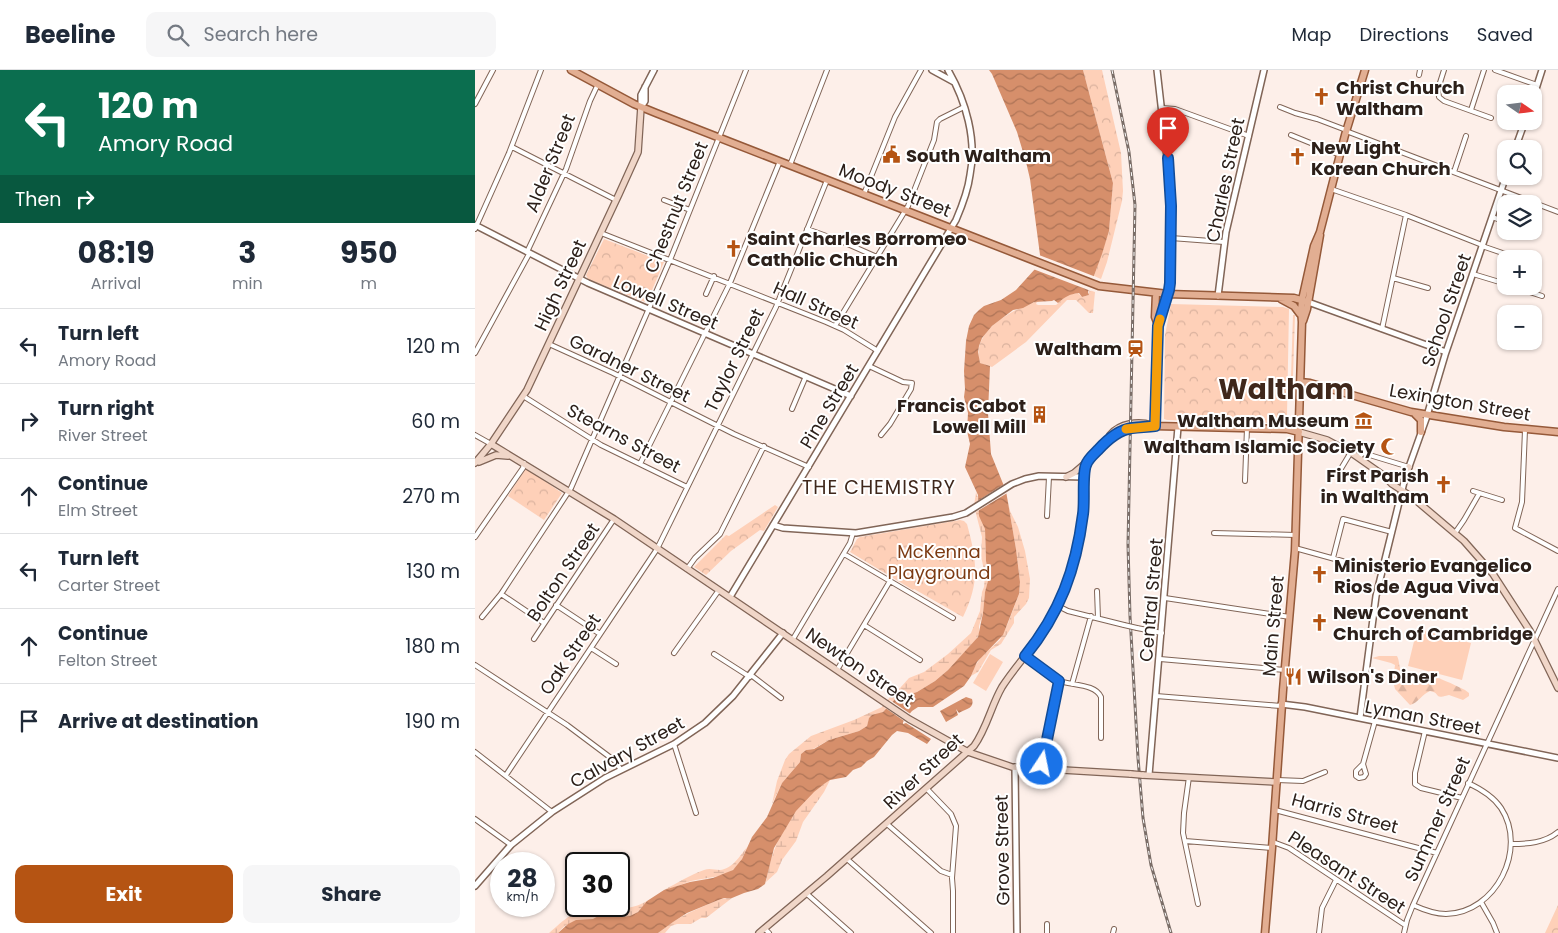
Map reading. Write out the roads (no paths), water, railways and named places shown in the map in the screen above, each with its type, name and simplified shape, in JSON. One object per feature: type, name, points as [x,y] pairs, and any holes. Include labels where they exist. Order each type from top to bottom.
[{"type":"main road","name":"Moody Street","points":[[572,70],[641,107],[1093,284],[1108,288],[1155,293],[1294,298],[1305,301]]},
{"type":"main road","name":"Main Street","points":[[1265,933],[1273,845],[1281,705],[1296,535],[1302,322],[1314,246],[1320,232],[1346,131],[1365,70]]},
{"type":"main road","name":"High Street","points":[[475,464],[491,444],[523,396],[601,233],[637,152],[641,107]]},
{"type":"main road","points":[[1155,293],[1155,317],[1158,326]]},
{"type":"main road","points":[[1155,426],[1158,326],[1168,294]]},
{"type":"main road","points":[[1277,298],[1295,307],[1302,322]]},
{"type":"main road","name":"Lexington Street","points":[[1300,382],[1312,383],[1411,412],[1479,424],[1558,432]]},
{"type":"main road","points":[[1411,412],[1421,419],[1421,432]]},
{"type":"main road","points":[[1066,477],[1074,473],[1103,445],[1125,430],[1155,426],[1287,429],[1327,440],[1351,452],[1412,497],[1455,533],[1481,560],[1493,574],[1534,640],[1558,688]]},
{"type":"main road","name":"Newton Street","points":[[491,444],[614,519],[909,719],[968,752],[1015,767],[1277,781]]},
{"type":"main road","points":[[475,464],[496,455],[506,455],[515,458]]},
{"type":"main road","name":"River Street","points":[[759,933],[767,931],[976,743],[1002,688],[1043,633],[1058,606],[1077,550],[1084,507],[1086,464],[1089,460]]},
{"type":"main road","points":[[1383,475],[1391,478],[1399,477],[1409,468]]},
{"type":"street","points":[[475,104],[493,70]]},
{"type":"street","points":[[475,226],[512,147],[541,70]]},
{"type":"street","points":[[641,107],[645,101],[645,87],[654,70]]},
{"type":"street","name":"Chestnut Street","points":[[482,617],[501,594],[569,491],[670,260],[746,70]]},
{"type":"street","points":[[790,165],[827,70]]},
{"type":"street","points":[[864,194],[895,117],[921,70]]},
{"type":"street","points":[[932,70],[955,82]]},
{"type":"street","name":"Pine Street","points":[[730,597],[952,228],[967,190],[972,164],[971,138],[964,107],[955,82],[948,70]]},
{"type":"street","points":[[1157,70],[1171,190],[1170,283],[1168,294]]},
{"type":"street","name":"Charles Street","points":[[1218,296],[1224,242],[1263,70]]},
{"type":"street","points":[[1419,75],[1420,70]]},
{"type":"street","points":[[1444,70],[1438,89],[1439,97],[1444,101],[1491,118]]},
{"type":"street","points":[[1471,110],[1484,70]]},
{"type":"street","points":[[1495,70],[1537,85],[1542,70]]},
{"type":"street","name":"Alder Street","points":[[475,353],[528,253],[564,174],[598,84]]},
{"type":"street","points":[[835,326],[905,210],[933,140],[937,122],[964,107]]},
{"type":"street","points":[[1281,107],[1317,119],[1558,212]]},
{"type":"street","points":[[1161,108],[1175,109],[1249,136]]},
{"type":"street","points":[[1291,135],[1340,155]]},
{"type":"street","points":[[1454,172],[1466,136]]},
{"type":"street","points":[[512,147],[616,200]]},
{"type":"street","points":[[640,464],[730,282],[780,161]]},
{"type":"street","name":"Taylor Street","points":[[657,549],[778,302],[827,180]]},
{"type":"street","name":"School Street","points":[[1360,718],[1373,614],[1402,490],[1428,415],[1446,352],[1503,185]]},
{"type":"street","points":[[1331,189],[1406,215],[1497,251]]},
{"type":"street","points":[[664,200],[690,210]]},
{"type":"street","points":[[1382,329],[1406,215]]},
{"type":"street","points":[[1492,217],[1497,219]]},
{"type":"street","name":"Lowell Street","points":[[475,226],[579,279],[851,396]]},
{"type":"street","points":[[807,229],[877,257]]},
{"type":"street","name":"Hall Street","points":[[601,233],[730,282],[835,326],[878,350]]},
{"type":"street","points":[[1171,238],[1224,242]]},
{"type":"street","points":[[1473,274],[1497,281]]},
{"type":"street","points":[[706,294],[714,276]]},
{"type":"street","points":[[1393,278],[1428,288]]},
{"type":"street","points":[[1305,301],[1446,352]]},
{"type":"street","name":"Gardner Street","points":[[549,344],[619,376],[718,426],[809,466]]},
{"type":"street","points":[[869,366],[905,382],[912,383],[911,389],[889,427],[881,435]]},
{"type":"street","points":[[792,409],[806,376]]},
{"type":"street","name":"Stearns Street","points":[[523,396],[591,440],[687,487]]},
{"type":"street","name":"Central Street","points":[[1149,775],[1178,427]]},
{"type":"street","points":[[1245,480],[1247,428]]},
{"type":"street","points":[[1525,430],[1522,502],[1515,528],[1558,550]]},
{"type":"street","name":"Newton Street","points":[[475,435],[491,444]]},
{"type":"street","points":[[687,569],[720,534],[764,446]]},
{"type":"street","points":[[1339,472],[1351,452]]},
{"type":"street","points":[[1359,458],[1363,452],[1409,468]]},
{"type":"street","points":[[475,537],[523,468],[524,463]]},
{"type":"street","points":[[1047,516],[1049,476]]},
{"type":"street","points":[[773,525],[781,528],[853,533],[955,517],[968,512],[1012,484],[1027,478],[1049,476],[1085,477]]},
{"type":"street","points":[[1473,491],[1502,500]]},
{"type":"street","points":[[1455,533],[1479,494]]},
{"type":"street","name":"Bolton Street","points":[[534,640],[614,519]]},
{"type":"street","points":[[1333,558],[1343,520],[1392,532]]},
{"type":"street","points":[[793,639],[844,554],[853,533]]},
{"type":"street","points":[[1214,533],[1296,535]]},
{"type":"street","points":[[1295,548],[1382,572]]},
{"type":"street","name":"Oak Street","points":[[506,775],[657,549]]},
{"type":"street","points":[[844,554],[953,618]]},
{"type":"street","points":[[837,670],[890,581]]},
{"type":"street","name":"Summer Street","points":[[1404,933],[1413,905],[1558,589]]},
{"type":"street","points":[[674,653],[719,590]]},
{"type":"street","points":[[1097,591],[1098,618]]},
{"type":"street","points":[[501,594],[544,623]]},
{"type":"street","points":[[1165,598],[1290,617]]},
{"type":"street","points":[[556,605],[600,634]]},
{"type":"street","points":[[1058,606],[1067,611],[1162,633]]},
{"type":"street","points":[[1073,684],[1091,616]]},
{"type":"street","points":[[863,625],[920,660]]},
{"type":"street","name":"Calvary Street","points":[[475,885],[511,845],[552,812],[621,770],[674,744],[699,728],[718,712],[751,676],[783,633]]},
{"type":"street","points":[[591,648],[616,664]]},
{"type":"street","points":[[714,654],[751,676],[781,698]]},
{"type":"street","points":[[1025,656],[1059,681],[1098,692],[1100,695],[1101,738]]},
{"type":"street","points":[[1159,659],[1285,670]]},
{"type":"street","points":[[475,664],[548,712],[615,761],[621,770]]},
{"type":"street","points":[[1041,769],[1059,681]]},
{"type":"street","points":[[1156,696],[1281,705]]},
{"type":"street","name":"Lyman Street","points":[[1281,705],[1305,707],[1558,758]]},
{"type":"street","points":[[1363,764],[1375,721]]},
{"type":"street","points":[[1425,731],[1415,773],[1415,784],[1423,788],[1462,798]]},
{"type":"street","points":[[674,744],[697,812]]},
{"type":"street","points":[[475,752],[552,812]]},
{"type":"street","name":"Grove Street","points":[[1015,767],[1017,933]]},
{"type":"street","points":[[1277,781],[1303,781],[1325,772]]},
{"type":"street","points":[[1189,777],[1183,817],[1185,841],[1198,904]]},
{"type":"street","points":[[1413,905],[1431,912],[1449,914],[1464,911],[1481,902],[1493,891],[1503,875],[1509,858],[1511,844],[1508,822],[1498,804],[1487,794],[1468,783]]},
{"type":"street","points":[[927,789],[951,814],[955,821],[956,831],[952,875],[953,933]]},
{"type":"street","name":"Harris Street","points":[[1275,810],[1437,852]]},
{"type":"street","points":[[475,819],[511,845]]},
{"type":"street","points":[[887,824],[941,871],[952,875]]},
{"type":"street","points":[[1511,844],[1533,843],[1558,832]]},
{"type":"street","points":[[1185,841],[1273,845]]},
{"type":"street","name":"Pleasant Street","points":[[1273,845],[1289,848],[1405,925]]},
{"type":"street","points":[[847,859],[931,933]]},
{"type":"street","points":[[1321,933],[1319,924],[1323,905],[1336,880]]},
{"type":"street","points":[[807,894],[851,933]]},
{"type":"street","points":[[1481,902],[1497,933]]},
{"type":"street","points":[[1047,924],[1047,933]]},
{"type":"water","points":[[989,70],[1083,70],[1113,183],[1109,231],[1088,292],[1089,295],[1082,297],[1079,293],[1076,293],[1067,296],[1058,303],[1054,300],[1034,302],[1023,308],[1013,310],[992,326],[982,338],[979,346],[980,363],[990,366],[988,413],[991,454],[1006,491],[1020,582],[1019,594],[1003,635],[977,662],[964,686],[933,707],[918,707],[903,722],[903,724],[906,723],[931,739],[927,744],[908,733],[897,731],[874,757],[861,767],[853,770],[846,777],[830,780],[814,792],[796,811],[774,848],[765,884],[758,889],[732,898],[724,898],[687,913],[658,933],[558,933],[576,920],[596,917],[630,917],[638,912],[647,901],[664,890],[690,882],[713,878],[733,870],[742,859],[752,837],[767,817],[782,783],[800,762],[801,754],[829,740],[859,731],[867,726],[872,715],[883,712],[895,699],[917,692],[935,681],[948,670],[978,637],[989,577],[986,561],[985,529],[979,516],[978,495],[965,467],[970,444],[967,431],[968,413],[964,397],[966,341],[969,326],[974,315],[984,306],[1001,300],[1016,290],[1035,269],[1040,255],[1026,162],[1017,132]]},
{"type":"water","points":[[966,697],[972,699],[971,707],[959,713],[956,709],[958,715],[946,722],[940,711]]},
{"type":"railway","points":[[1112,70],[1129,152],[1135,205],[1128,545],[1138,758],[1143,818],[1151,865],[1171,933]]},
{"type":"place","name":"Christ Church Waltham","points":[[1322,97]]},
{"type":"place","name":"South Waltham","points":[[892,155]]},
{"type":"place","name":"New Light Korean Church","points":[[1297,157]]},
{"type":"place","name":"Saint Charles Borromeo Catholic Church","points":[[733,248]]},
{"type":"place","name":"Waltham","points":[[1136,348]]},
{"type":"place","name":"Francis Cabot Lowell Mill","points":[[1040,415]]},
{"type":"place","name":"Waltham Museum","points":[[1363,420]]},
{"type":"place","name":"Waltham Islamic Society","points":[[1389,446]]},
{"type":"place","name":"First Parish in Waltham","points":[[1443,485]]},
{"type":"place","name":"Ministerio Evangelico Rios de Agua Viva","points":[[1320,575]]},
{"type":"place","name":"New Covenant Church of Cambridge","points":[[1319,622]]},
{"type":"place","name":"Wilson's Diner","points":[[1293,676]]},
{"type":"district","name":"Waltham","points":[[1286,389]]},
{"type":"district","name":"THE CHEMISTRY","points":[[879,487]]},
{"type":"park label","name":"McKenna Playground","points":[[939,561]]}]
